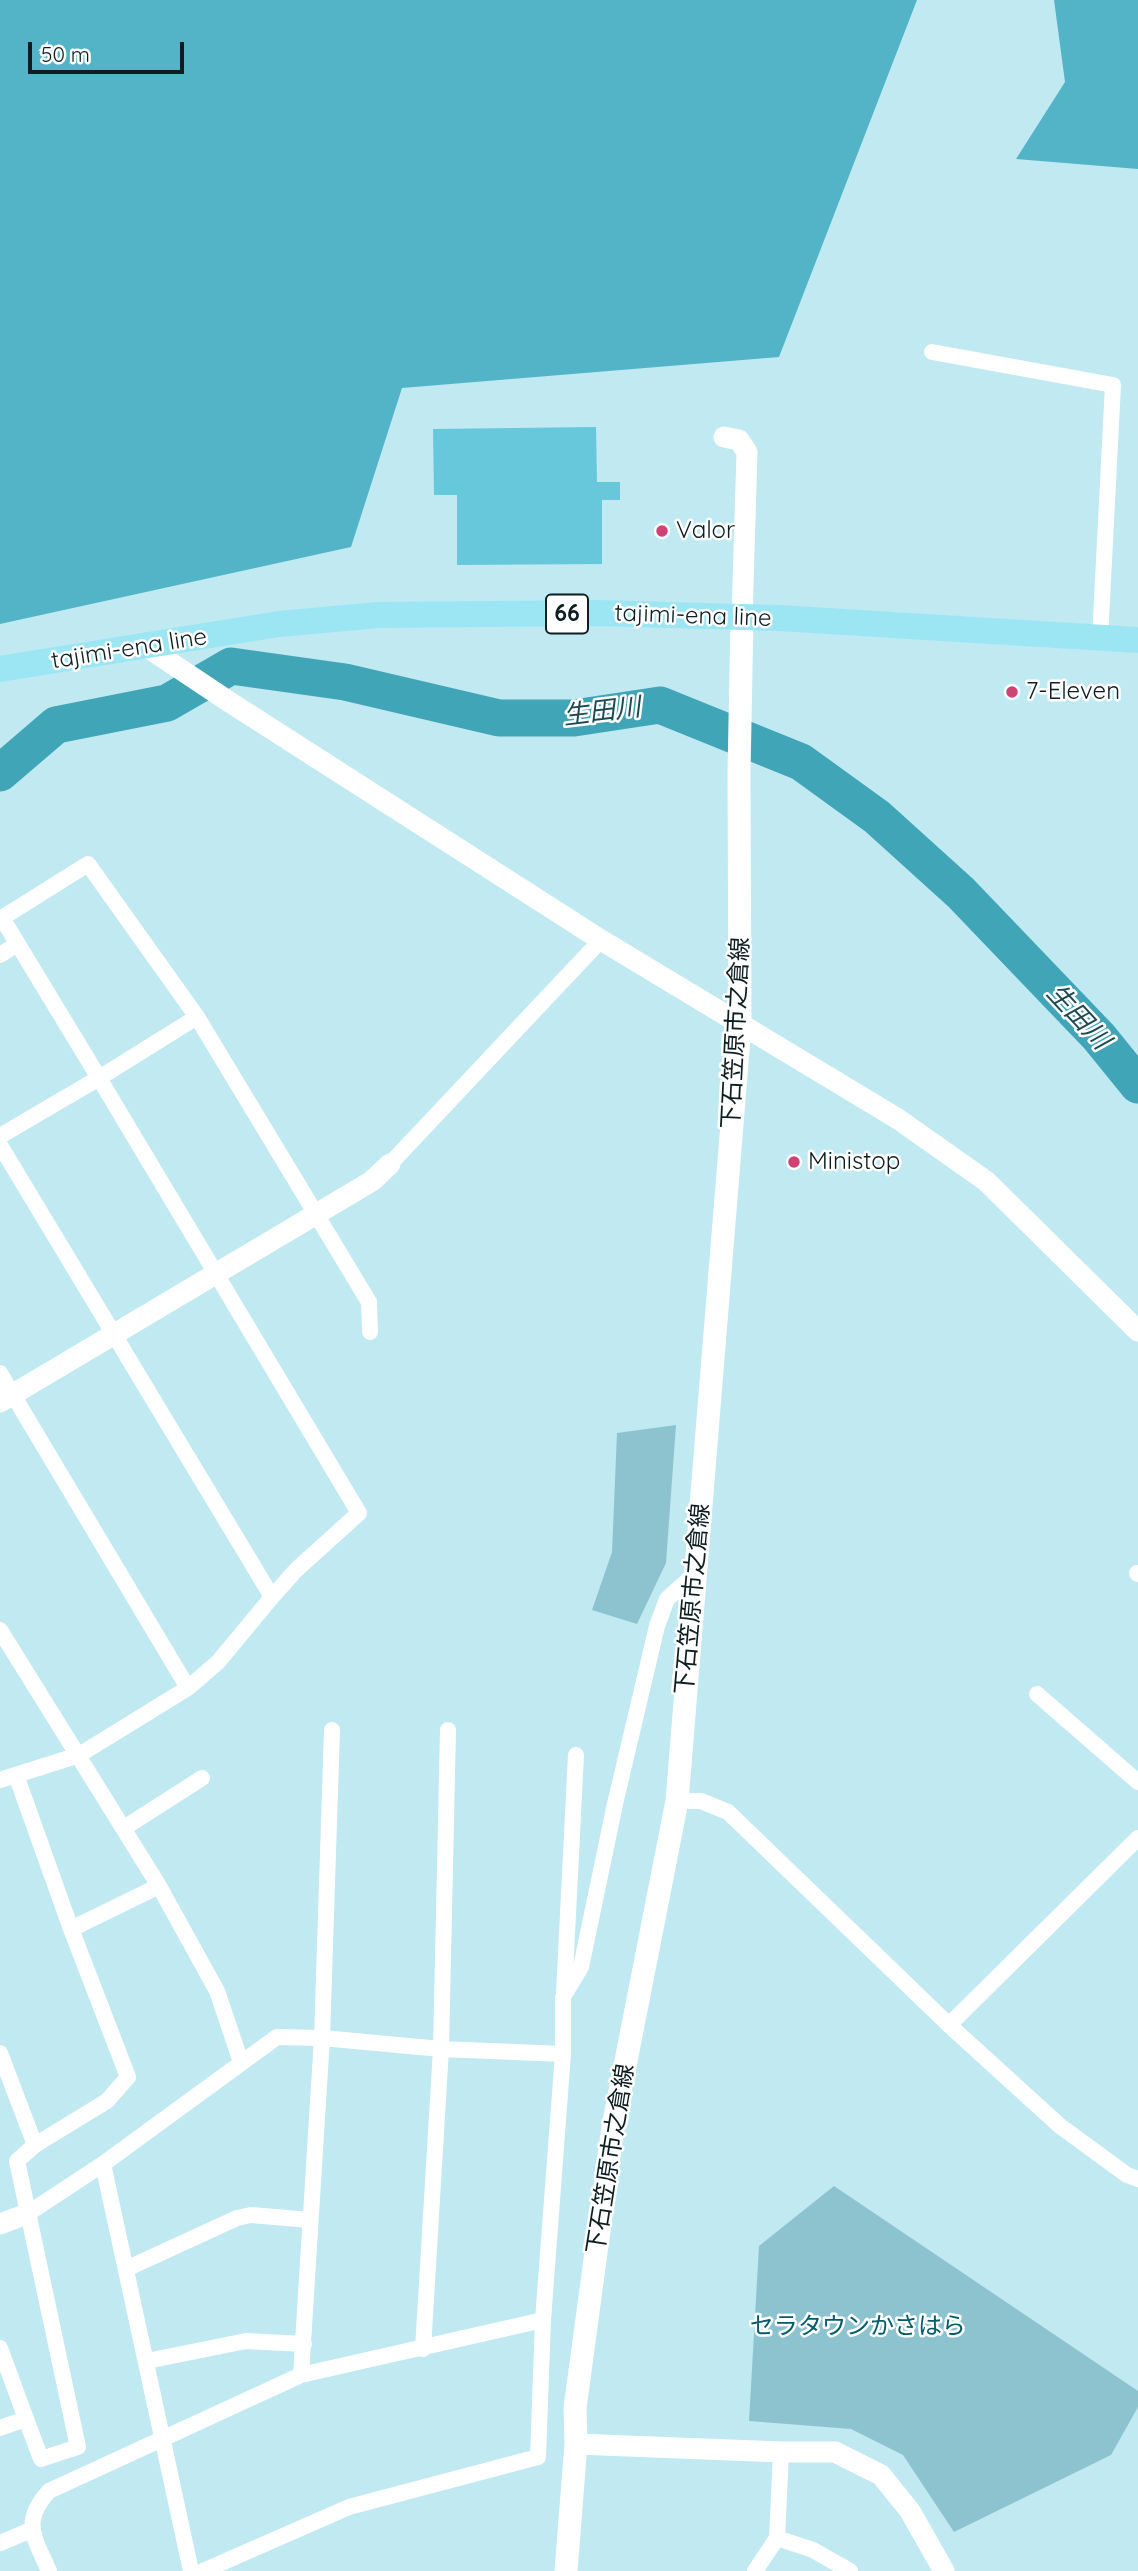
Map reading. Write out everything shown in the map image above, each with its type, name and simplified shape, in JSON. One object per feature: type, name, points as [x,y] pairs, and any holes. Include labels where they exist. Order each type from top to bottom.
[{"type":"main road","name":"tajimi-ena line","points":[[0,669],[279,624],[378,615],[597,613],[779,618],[1138,640]]},
{"type":"main road","name":"下石笠原市之倉線","points":[[566,2571],[576,2444],[575,2408],[613,2127],[677,1801],[740,1026],[739,774],[742,618]]},
{"type":"street","points":[[932,352],[1113,385],[1100,639]]},
{"type":"street","points":[[724,437],[739,440],[747,452],[742,618]]},
{"type":"street","points":[[147,647],[601,940],[898,1119],[986,1181],[1138,1331]]},
{"type":"street","points":[[0,2348],[41,2459],[78,2447],[17,2161],[34,2146],[107,2101],[128,2077],[8,1777],[79,1755],[188,1688],[218,1662],[296,1570],[359,1513],[2,918],[88,864],[197,1017],[369,1303],[369,1332]]},
{"type":"street","points":[[6,1398],[372,1181],[601,940]]},
{"type":"street","points":[[0,955],[17,944]]},
{"type":"street","points":[[0,1136],[197,1017]]},
{"type":"street","points":[[0,1145],[272,1597]]},
{"type":"street","points":[[0,1373],[6,1398],[188,1688]]},
{"type":"street","points":[[564,1997],[581,1967],[656,1626],[667,1599],[695,1574]]},
{"type":"street","points":[[0,1630],[7,1655],[79,1755],[159,1886],[217,1991],[241,2062]]},
{"type":"street","points":[[1037,1694],[1138,1782]]},
{"type":"street","points":[[301,2375],[322,2038],[332,1730]]},
{"type":"street","points":[[424,2350],[441,2049],[448,1731]]},
{"type":"street","points":[[203,2571],[349,2507],[538,2457],[543,2320],[563,2054],[576,1755]]},
{"type":"street","points":[[124,1828],[202,1778]]},
{"type":"street","points":[[677,1801],[701,1801],[727,1812],[949,2025],[1060,2126],[1127,2175],[1138,2179]]},
{"type":"street","points":[[949,2025],[1138,1838]]},
{"type":"street","points":[[71,1929],[159,1886]]},
{"type":"street","points":[[0,2224],[27,2214],[103,2164],[277,2037],[322,2038],[441,2049],[563,2054]]},
{"type":"street","points":[[0,2053],[34,2146]]},
{"type":"street","points":[[103,2164],[191,2571]]},
{"type":"street","points":[[127,2269],[237,2218],[251,2215],[310,2220]]},
{"type":"street","points":[[49,2571],[31,2530],[35,2506],[49,2491],[301,2375],[424,2350],[543,2320]]},
{"type":"street","points":[[147,2361],[246,2341],[304,2344]]},
{"type":"street","points":[[0,2428],[26,2419]]},
{"type":"street","points":[[576,2444],[835,2452],[881,2475],[910,2511],[944,2571]]},
{"type":"street","points":[[755,2571],[777,2538],[781,2452]]},
{"type":"street","points":[[0,2543],[31,2530]]},
{"type":"street","points":[[777,2538],[813,2550],[850,2571]]},
{"type":"green space","points":[[676,1425],[666,1563],[637,1624],[592,1610],[612,1552],[617,1433]]},
{"type":"green space","name":"セラタウンかさはら","points":[[834,2186],[1138,2391],[1138,2407],[1111,2455],[954,2532],[903,2455],[851,2429],[749,2421],[759,2246]]},
{"type":"shaded area","points":[[0,0],[917,0],[779,357],[402,388],[351,547],[0,624]]},
{"type":"shaded area","points":[[1054,0],[1138,0],[1138,169],[1016,159],[1065,82]]},
{"type":"building","points":[[596,427],[597,482],[620,482],[620,500],[602,500],[602,564],[457,565],[457,495],[434,495],[433,429]]},
{"type":"waterway","name":"生田川","points":[[0,773],[56,725],[167,703],[231,666],[345,682],[499,718],[574,718],[660,705],[801,762],[877,817],[961,893],[1099,1037],[1138,1085]]},
{"type":"place","name":"Valor","points":[[662,531]]},
{"type":"place","name":"7-Eleven","points":[[1012,692]]},
{"type":"place","name":"Ministop","points":[[794,1162]]}]
